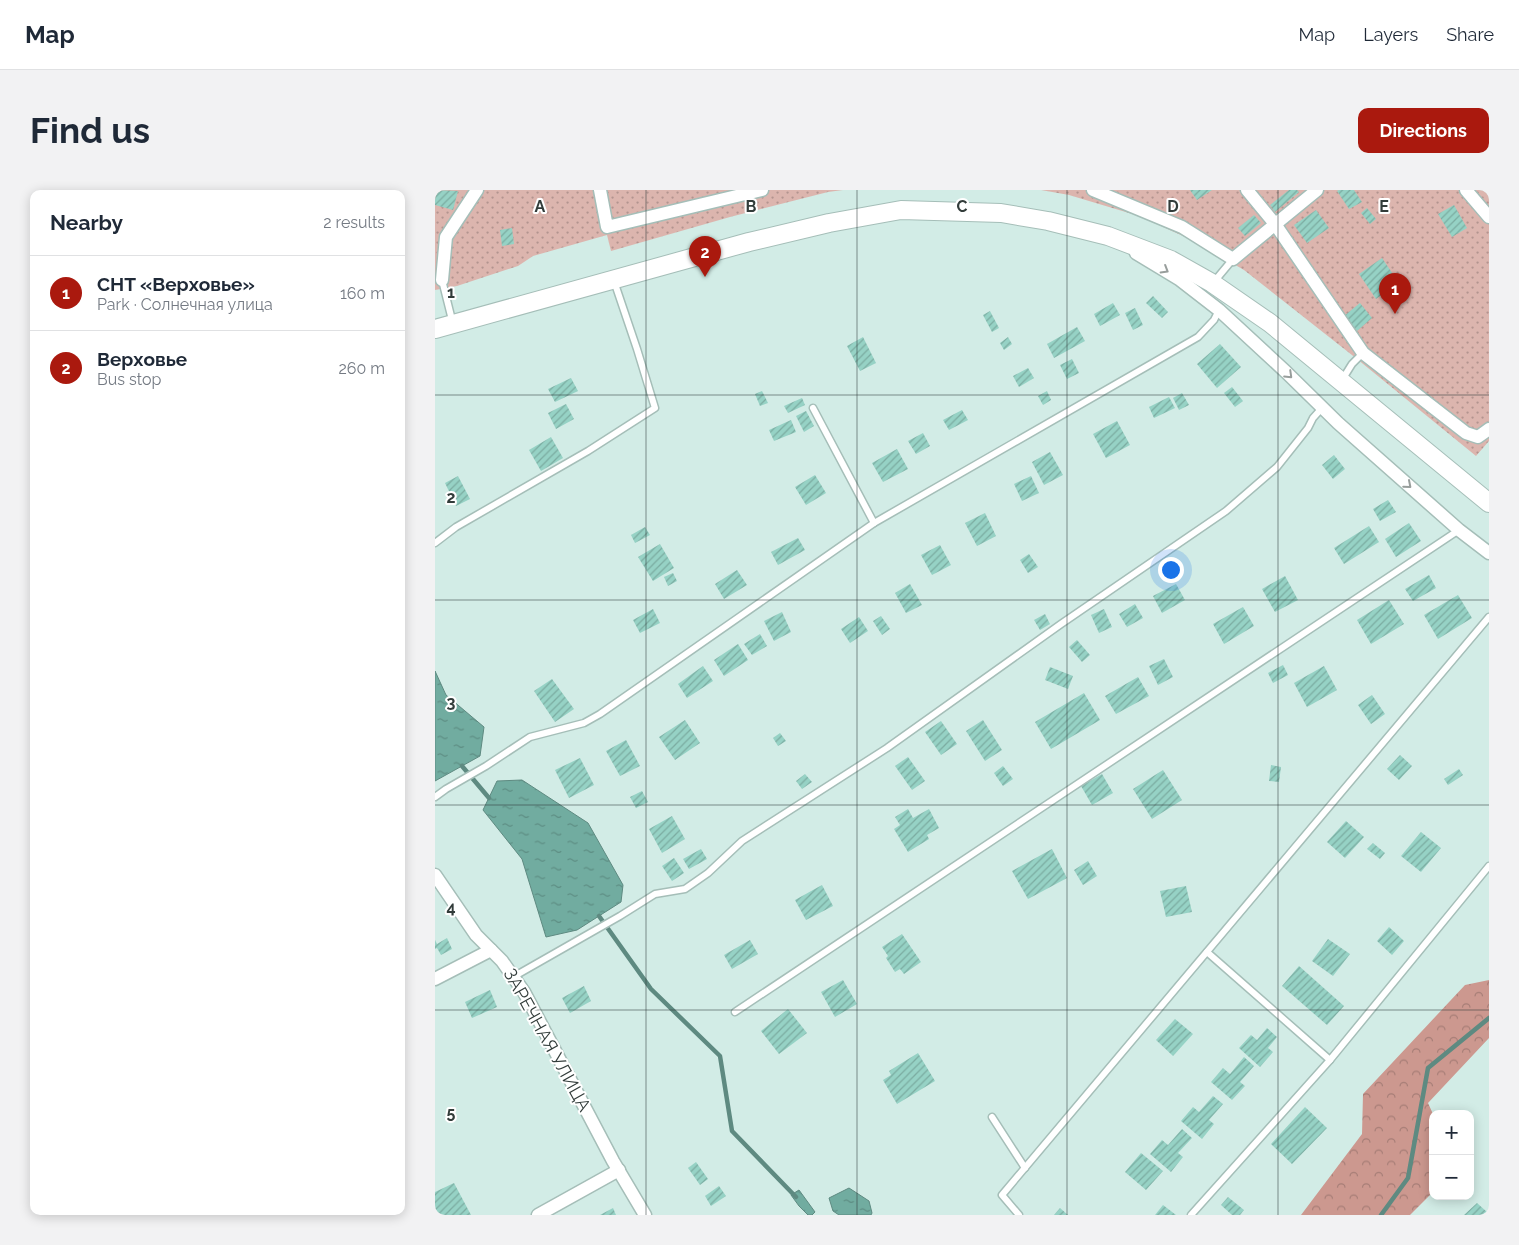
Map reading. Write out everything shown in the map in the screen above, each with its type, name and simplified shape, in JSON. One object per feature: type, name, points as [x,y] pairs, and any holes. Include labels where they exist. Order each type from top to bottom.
[{"type":"main road","points":[[435,330],[749,242],[829,223],[901,210],[1001,213],[1048,221],[1108,236],[1171,260],[1212,283],[1270,323],[1489,503]]},
{"type":"street","points":[[442,280],[446,237],[477,190]]},
{"type":"street","points":[[600,190],[607,226],[745,192],[762,190]]},
{"type":"street","points":[[1093,190],[1182,227],[1233,259],[1317,190]]},
{"type":"street","points":[[1247,190],[1275,224],[1363,353],[1466,433],[1478,438],[1489,430]]},
{"type":"street","points":[[1466,190],[1489,217]]},
{"type":"street","points":[[1108,236],[1179,279],[1219,310],[1338,423],[1459,530],[1489,553]]},
{"type":"street","name":"ЗАРЕЧНАЯ УЛИЦА","points":[[435,874],[476,934],[502,961],[524,992],[645,1215]]},
{"type":"street","points":[[435,979],[491,950]]},
{"type":"street","points":[[538,1215],[619,1170]]},
{"type":"lane","points":[[1212,283],[1233,259]]},
{"type":"lane","points":[[442,280],[453,325]]},
{"type":"lane","points":[[435,543],[456,527],[589,451],[655,408],[637,348],[613,280]]},
{"type":"lane","points":[[435,797],[530,736],[584,723],[600,714],[874,523],[1198,337],[1214,320],[1219,310]]},
{"type":"lane","points":[[1342,381],[1363,353]]},
{"type":"lane","points":[[813,408],[874,523]]},
{"type":"lane","points":[[513,977],[655,894],[685,889],[708,872],[742,841],[887,748],[1061,624],[1226,512],[1277,467],[1322,408]]},
{"type":"lane","points":[[735,1012],[1459,530]]},
{"type":"lane","points":[[1019,1215],[1002,1195],[1489,617]]},
{"type":"lane","points":[[1191,1215],[1330,1060],[1489,866]]},
{"type":"lane","points":[[1207,952],[1330,1060]]},
{"type":"lane","points":[[992,1117],[1025,1168]]},
{"type":"green space","points":[[1489,980],[1489,1038],[1428,1103],[1431,1110],[1429,1110],[1429,1196],[1410,1215],[1301,1215],[1362,1134],[1363,1094],[1465,985]]},
{"type":"shaded area","points":[[435,190],[843,190],[828,192],[730,217],[611,251],[607,235],[533,256],[518,266],[457,286],[435,290]]},
{"type":"shaded area","points":[[1041,190],[1489,190],[1489,441],[1476,456],[1244,270],[1194,241],[1139,216],[1069,195]]},
{"type":"water","points":[[435,671],[446,695],[484,727],[480,756],[435,781]]},
{"type":"water","points":[[522,780],[588,823],[623,885],[621,902],[577,930],[546,937],[522,859],[483,810],[497,781]]},
{"type":"water","points":[[849,1188],[869,1201],[871,1215],[839,1215],[833,1211],[829,1198]]},
{"type":"water","points":[[799,1190],[815,1212],[812,1215],[808,1215],[791,1195]]},
{"type":"building","points":[[435,190],[458,191],[453,210],[435,205]]},
{"type":"building","points":[[1190,190],[1212,190],[1197,200]]},
{"type":"building","points":[[1289,190],[1297,190],[1299,192],[1275,212],[1270,205]]},
{"type":"building","points":[[1354,190],[1362,202],[1349,209],[1337,191]]},
{"type":"building","points":[[1454,205],[1467,228],[1452,237],[1438,214]]},
{"type":"building","points":[[1367,208],[1376,219],[1370,224],[1361,213]]},
{"type":"building","points":[[1316,210],[1329,228],[1307,243],[1294,225]]},
{"type":"building","points":[[1254,215],[1261,223],[1245,236],[1238,228]]},
{"type":"building","points":[[512,228],[514,244],[502,246],[500,230]]},
{"type":"building","points":[[1382,258],[1399,283],[1376,299],[1359,274]]},
{"type":"building","points":[[1153,296],[1168,312],[1162,318],[1146,303]]},
{"type":"building","points":[[1113,303],[1120,315],[1100,326],[1094,314]]},
{"type":"building","points":[[1360,303],[1372,318],[1357,331],[1344,316]]},
{"type":"building","points":[[1135,308],[1143,325],[1133,330],[1125,313]]},
{"type":"building","points":[[990,311],[999,328],[992,332],[983,315]]},
{"type":"building","points":[[1077,327],[1085,341],[1054,358],[1047,344]]},
{"type":"building","points":[[863,337],[876,363],[860,371],[847,346]]},
{"type":"building","points":[[1008,337],[1012,344],[1004,350],[1000,343]]},
{"type":"building","points":[[1220,344],[1241,367],[1217,388],[1197,364]]},
{"type":"building","points":[[1072,359],[1079,373],[1067,379],[1060,365]]},
{"type":"building","points":[[1028,368],[1034,378],[1019,387],[1013,376]]},
{"type":"building","points":[[571,378],[578,391],[555,402],[548,389]]},
{"type":"building","points":[[1232,387],[1243,401],[1235,407],[1224,393]]},
{"type":"building","points":[[762,391],[768,403],[760,406],[755,394]]},
{"type":"building","points":[[1047,391],[1051,400],[1043,405],[1038,396]]},
{"type":"building","points":[[1182,393],[1189,405],[1179,410],[1173,398]]},
{"type":"building","points":[[1169,397],[1175,408],[1154,418],[1149,407]]},
{"type":"building","points":[[802,398],[805,405],[788,413],[784,406]]},
{"type":"building","points":[[566,404],[574,419],[556,429],[548,413]]},
{"type":"building","points":[[962,410],[968,420],[949,430],[943,420]]},
{"type":"building","points":[[806,411],[814,426],[804,432],[796,416]]},
{"type":"building","points":[[791,420],[796,432],[774,441],[769,430]]},
{"type":"building","points":[[1117,421],[1130,445],[1106,458],[1093,434]]},
{"type":"building","points":[[923,433],[930,446],[916,454],[908,441]]},
{"type":"building","points":[[551,437],[563,458],[541,471],[529,450]]},
{"type":"building","points":[[897,449],[908,469],[883,482],[872,463]]},
{"type":"building","points":[[1050,452],[1063,475],[1044,485],[1032,462]]},
{"type":"building","points":[[1334,455],[1345,469],[1333,479],[1322,465]]},
{"type":"building","points":[[815,475],[826,493],[806,505],[795,487]]},
{"type":"building","points":[[458,476],[470,499],[456,506],[445,483]]},
{"type":"building","points":[[1031,476],[1039,493],[1022,501],[1014,484]]},
{"type":"building","points":[[1388,500],[1396,512],[1380,521],[1373,509]]},
{"type":"building","points":[[985,513],[996,536],[977,546],[965,523]]},
{"type":"building","points":[[1409,523],[1421,541],[1396,557],[1385,539]]},
{"type":"building","points":[[1369,526],[1379,542],[1344,564],[1334,548]]},
{"type":"building","points":[[645,527],[650,535],[635,543],[631,535]]},
{"type":"building","points":[[798,538],[805,550],[778,565],[771,552]]},
{"type":"building","points":[[660,544],[674,568],[653,581],[638,557]]},
{"type":"building","points":[[940,545],[951,565],[932,575],[921,555]]},
{"type":"building","points":[[1029,554],[1038,567],[1028,573],[1020,560]]},
{"type":"building","points":[[737,570],[747,585],[724,599],[715,584]]},
{"type":"building","points":[[673,573],[677,581],[668,586],[664,577]]},
{"type":"building","points":[[1429,575],[1436,588],[1413,601],[1405,589]]},
{"type":"building","points":[[1285,576],[1298,600],[1275,612],[1262,589]]},
{"type":"building","points":[[910,584],[922,605],[906,613],[895,593]]},
{"type":"building","points":[[1176,584],[1185,600],[1162,613],[1153,596]]},
{"type":"building","points":[[1458,595],[1472,618],[1438,639],[1424,615]]},
{"type":"building","points":[[1389,600],[1404,624],[1371,644],[1357,620]]},
{"type":"building","points":[[1135,604],[1143,618],[1127,627],[1119,614]]},
{"type":"building","points":[[1243,607],[1254,626],[1224,644],[1213,624]]},
{"type":"building","points":[[653,609],[660,623],[640,633],[633,620]]},
{"type":"building","points":[[1104,609],[1112,627],[1099,633],[1091,615]]},
{"type":"building","points":[[782,612],[791,632],[774,641],[764,621]]},
{"type":"building","points":[[1045,614],[1050,624],[1040,630],[1034,620]]},
{"type":"building","points":[[881,616],[890,629],[882,635],[873,621]]},
{"type":"building","points":[[859,617],[868,631],[850,643],[841,629]]},
{"type":"building","points":[[760,634],[767,646],[752,655],[744,644]]},
{"type":"building","points":[[1077,640],[1090,655],[1082,662],[1069,647]]},
{"type":"building","points":[[738,644],[748,660],[724,676],[714,660]]},
{"type":"building","points":[[1164,659],[1173,677],[1158,685],[1149,666]]},
{"type":"building","points":[[1283,665],[1288,675],[1273,683],[1268,673]]},
{"type":"building","points":[[703,666],[713,681],[687,698],[678,684]]},
{"type":"building","points":[[1324,666],[1337,690],[1307,707],[1294,683]]},
{"type":"building","points":[[1050,667],[1073,676],[1068,689],[1045,680]]},
{"type":"building","points":[[1138,677],[1149,696],[1116,714],[1105,696]]},
{"type":"building","points":[[552,679],[574,709],[555,722],[534,691]]},
{"type":"building","points":[[1084,693],[1100,720],[1051,749],[1035,722]]},
{"type":"building","points":[[1372,695],[1385,714],[1371,724],[1358,705]]},
{"type":"building","points":[[685,720],[700,743],[675,760],[659,737]]},
{"type":"building","points":[[983,720],[1002,750],[985,761],[966,731]]},
{"type":"building","points":[[941,721],[957,744],[941,755],[925,732]]},
{"type":"building","points":[[780,733],[786,741],[778,746],[773,738]]},
{"type":"building","points":[[626,740],[640,766],[620,776],[606,751]]},
{"type":"building","points":[[1400,755],[1412,766],[1399,780],[1387,769]]},
{"type":"building","points":[[908,757],[925,781],[912,790],[895,766]]},
{"type":"building","points":[[580,758],[594,785],[569,798],[555,770]]},
{"type":"building","points":[[1271,765],[1281,767],[1279,782],[1269,781]]},
{"type":"building","points":[[1003,766],[1013,779],[1003,786],[994,773]]},
{"type":"building","points":[[1459,769],[1463,775],[1448,785],[1444,779]]},
{"type":"building","points":[[1163,770],[1182,800],[1152,819],[1133,789]]},
{"type":"building","points":[[805,774],[812,782],[802,789],[796,781]]},
{"type":"building","points":[[1102,774],[1113,793],[1092,805],[1081,786]]},
{"type":"building","points":[[642,791],[648,802],[636,808],[630,797]]},
{"type":"building","points":[[908,809],[913,818],[929,809],[939,828],[927,835],[929,839],[908,852],[894,829],[900,825],[895,817]]},
{"type":"building","points":[[672,816],[685,839],[662,853],[649,829]]},
{"type":"building","points":[[1346,821],[1364,837],[1345,858],[1327,842]]},
{"type":"building","points":[[1421,832],[1441,848],[1421,872],[1401,856]]},
{"type":"building","points":[[1373,843],[1385,853],[1380,859],[1367,849]]},
{"type":"building","points":[[701,849],[707,859],[689,869],[683,859]]},
{"type":"building","points":[[1052,849],[1067,878],[1028,899],[1012,871]]},
{"type":"building","points":[[674,858],[684,873],[672,881],[662,866]]},
{"type":"building","points":[[1088,861],[1097,876],[1083,885],[1074,870]]},
{"type":"building","points":[[822,885],[833,906],[806,920],[795,900]]},
{"type":"building","points":[[1186,886],[1192,912],[1166,917],[1160,891]]},
{"type":"building","points":[[1389,927],[1404,941],[1392,955],[1377,941]]},
{"type":"building","points":[[902,934],[921,962],[904,974],[900,969],[895,972],[886,958],[888,956],[882,947]]},
{"type":"building","points":[[447,938],[452,949],[441,955],[437,948],[435,949],[435,940],[437,944]]},
{"type":"building","points":[[1328,939],[1350,954],[1333,976],[1312,961]]},
{"type":"building","points":[[750,940],[758,954],[732,969],[724,955]]},
{"type":"building","points":[[1299,966],[1344,1006],[1327,1025],[1282,986]]},
{"type":"building","points":[[843,980],[857,1004],[835,1017],[821,992]]},
{"type":"building","points":[[584,986],[591,1001],[570,1013],[562,998]]},
{"type":"building","points":[[490,990],[497,1007],[472,1018],[465,1002]]},
{"type":"building","points":[[788,1009],[807,1033],[779,1054],[761,1031]]},
{"type":"building","points":[[1175,1019],[1193,1034],[1173,1056],[1156,1040]]},
{"type":"building","points":[[1267,1028],[1277,1037],[1268,1048],[1273,1052],[1260,1067],[1239,1048],[1251,1035],[1257,1040]]},
{"type":"building","points":[[918,1053],[935,1081],[897,1104],[883,1080],[891,1075],[889,1071]]},
{"type":"building","points":[[1244,1057],[1254,1066],[1240,1082],[1245,1086],[1232,1100],[1211,1082],[1223,1068],[1230,1074]]},
{"type":"building","points":[[1213,1096],[1223,1104],[1209,1120],[1214,1124],[1202,1139],[1181,1121],[1193,1107],[1199,1112]]},
{"type":"building","points":[[1305,1107],[1327,1128],[1292,1164],[1271,1144]]},
{"type":"building","points":[[1182,1129],[1192,1138],[1178,1153],[1183,1157],[1171,1172],[1150,1154],[1162,1140],[1168,1145]]},
{"type":"building","points":[[1141,1153],[1163,1171],[1146,1190],[1125,1172]]},
{"type":"building","points":[[696,1162],[708,1179],[700,1185],[688,1168]]},
{"type":"building","points":[[454,1183],[471,1215],[435,1215],[435,1192]]},
{"type":"building","points":[[719,1186],[726,1196],[711,1206],[705,1196]]},
{"type":"building","points":[[1228,1197],[1244,1210],[1240,1215],[1232,1215],[1221,1205]]},
{"type":"building","points":[[1477,1203],[1487,1212],[1484,1215],[1464,1215]]},
{"type":"building","points":[[1163,1205],[1176,1215],[1155,1215]]},
{"type":"building","points":[[613,1208],[616,1215],[600,1215]]},
{"type":"building","points":[[1060,1208],[1068,1215],[1054,1215]]},
{"type":"waterway","points":[[462,766],[489,798]]},
{"type":"waterway","points":[[599,916],[651,989],[720,1056],[732,1131],[796,1197]]},
{"type":"waterway","points":[[1381,1215],[1408,1178],[1428,1068],[1489,1018]]},
{"type":"place","name":"Верховье","points":[[705,277]]},
{"type":"place","name":"СНТ «Верховье»","points":[[1395,314]]}]
